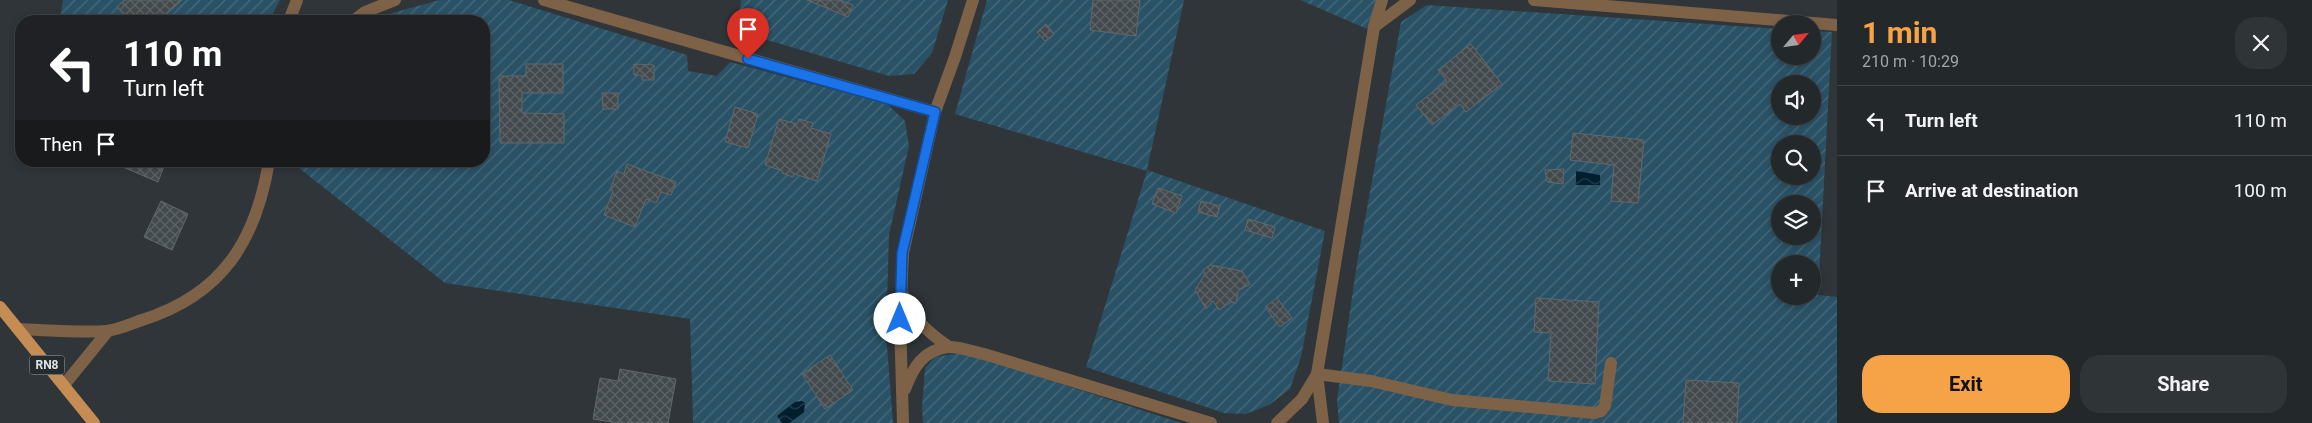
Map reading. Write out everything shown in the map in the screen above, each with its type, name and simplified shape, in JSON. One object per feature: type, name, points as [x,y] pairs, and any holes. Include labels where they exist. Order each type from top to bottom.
[{"type":"main road","name":"RN8","points":[[0,306],[94,423]]},
{"type":"street","points":[[291,15],[297,0]]},
{"type":"street","points":[[361,15],[394,0]]},
{"type":"street","points":[[544,0],[935,112]]},
{"type":"street","points":[[903,423],[900,287],[902,253],[935,112],[955,57],[972,0]]},
{"type":"street","points":[[1323,423],[1317,374],[1374,27],[1382,0]]},
{"type":"street","points":[[1374,27],[1410,0]]},
{"type":"street","points":[[1534,0],[1837,25]]},
{"type":"street","points":[[18,329],[108,331],[162,314],[197,296],[226,267],[250,233],[264,192],[268,167]]},
{"type":"street","points":[[900,287],[906,303],[916,318],[935,338],[949,347],[984,354],[1211,423]]},
{"type":"street","points":[[64,385],[108,331]]},
{"type":"street","points":[[902,396],[913,368],[922,358],[949,347]]},
{"type":"street","points":[[1317,374],[1371,381],[1452,400],[1594,414],[1601,411],[1605,406],[1611,363]]},
{"type":"street","points":[[1277,423],[1302,399],[1317,374]]},
{"type":"shaded area","points":[[63,0],[280,0],[272,15],[61,15]]},
{"type":"shaded area","points":[[440,0],[509,0],[687,55],[688,71],[717,76],[730,62],[887,104],[905,121],[909,146],[889,235],[886,333],[893,423],[693,423],[690,319],[445,283],[298,167],[490,167],[490,15],[389,15]]},
{"type":"shaded area","points":[[741,0],[948,0],[932,53],[914,74],[889,76],[737,31]]},
{"type":"shaded area","points":[[987,0],[1184,0],[1147,170],[1325,231],[1301,357],[1290,389],[1269,405],[1246,414],[1224,413],[1086,367],[1147,171],[955,114]]},
{"type":"shaded area","points":[[1300,0],[1377,0],[1367,29]]},
{"type":"shaded area","points":[[1427,5],[1771,28],[1771,65],[1821,65],[1821,31],[1832,32],[1821,239],[1821,195],[1771,195],[1771,245],[1821,245],[1820,255],[1771,255],[1771,305],[1821,305],[1821,295],[1837,297],[1837,423],[1339,423],[1337,400],[1357,263],[1401,22]]},
{"type":"shaded area","points":[[964,352],[1181,423],[923,423],[922,409],[925,368],[935,357]]},
{"type":"water","points":[[1576,171],[1600,175],[1600,185],[1576,185]]},
{"type":"water","points":[[802,401],[805,403],[804,412],[790,423],[782,423],[777,416],[795,402]]},
{"type":"building","points":[[125,0],[182,0],[166,15],[124,15],[117,7]]},
{"type":"building","points":[[807,0],[840,0],[853,5],[848,17]]},
{"type":"building","points":[[1093,0],[1140,0],[1136,36],[1090,30]]},
{"type":"building","points":[[1046,24],[1054,34],[1045,41],[1037,32]]},
{"type":"building","points":[[1471,44],[1502,84],[1466,112],[1460,104],[1432,125],[1416,105],[1447,81],[1438,70]]},
{"type":"building","points":[[526,64],[563,64],[563,93],[522,93],[522,113],[564,114],[564,143],[500,143],[499,76],[526,76]]},
{"type":"building","points":[[634,64],[654,65],[654,80],[642,80],[642,75],[634,75]]},
{"type":"building","points":[[602,93],[618,93],[618,109],[603,109]]},
{"type":"building","points":[[735,107],[758,114],[748,148],[725,142]]},
{"type":"building","points":[[779,119],[797,124],[799,119],[813,123],[811,128],[831,134],[817,181],[794,174],[793,177],[782,173],[783,171],[765,165]]},
{"type":"building","points":[[1573,133],[1644,140],[1638,203],[1611,201],[1614,165],[1570,160]]},
{"type":"building","points":[[627,164],[676,182],[671,195],[661,192],[656,203],[646,199],[635,227],[604,215],[613,191],[610,190],[617,171],[624,174]]},
{"type":"building","points":[[123,167],[164,167],[158,182]]},
{"type":"building","points":[[1564,169],[1563,184],[1547,182],[1545,170]]},
{"type":"building","points":[[1158,188],[1182,196],[1176,213],[1152,204]]},
{"type":"building","points":[[161,201],[188,214],[172,250],[144,237]]},
{"type":"building","points":[[1201,201],[1220,206],[1217,217],[1198,212]]},
{"type":"building","points":[[1248,219],[1275,227],[1272,238],[1245,230]]},
{"type":"building","points":[[1211,265],[1242,271],[1250,284],[1238,291],[1236,303],[1231,302],[1219,310],[1213,301],[1206,309],[1195,290],[1205,274],[1203,270]]},
{"type":"building","points":[[1277,298],[1292,318],[1280,327],[1265,307]]},
{"type":"building","points":[[1536,298],[1599,302],[1595,384],[1548,381],[1551,333],[1534,332]]},
{"type":"building","points":[[830,355],[853,390],[825,409],[802,374]]},
{"type":"building","points":[[620,369],[676,379],[668,423],[618,423],[593,419],[600,378],[618,381]]},
{"type":"building","points":[[1686,380],[1739,383],[1737,423],[1683,423]]},
{"type":"route","points":[[748,59],[935,112],[902,253],[900,319]]}]
